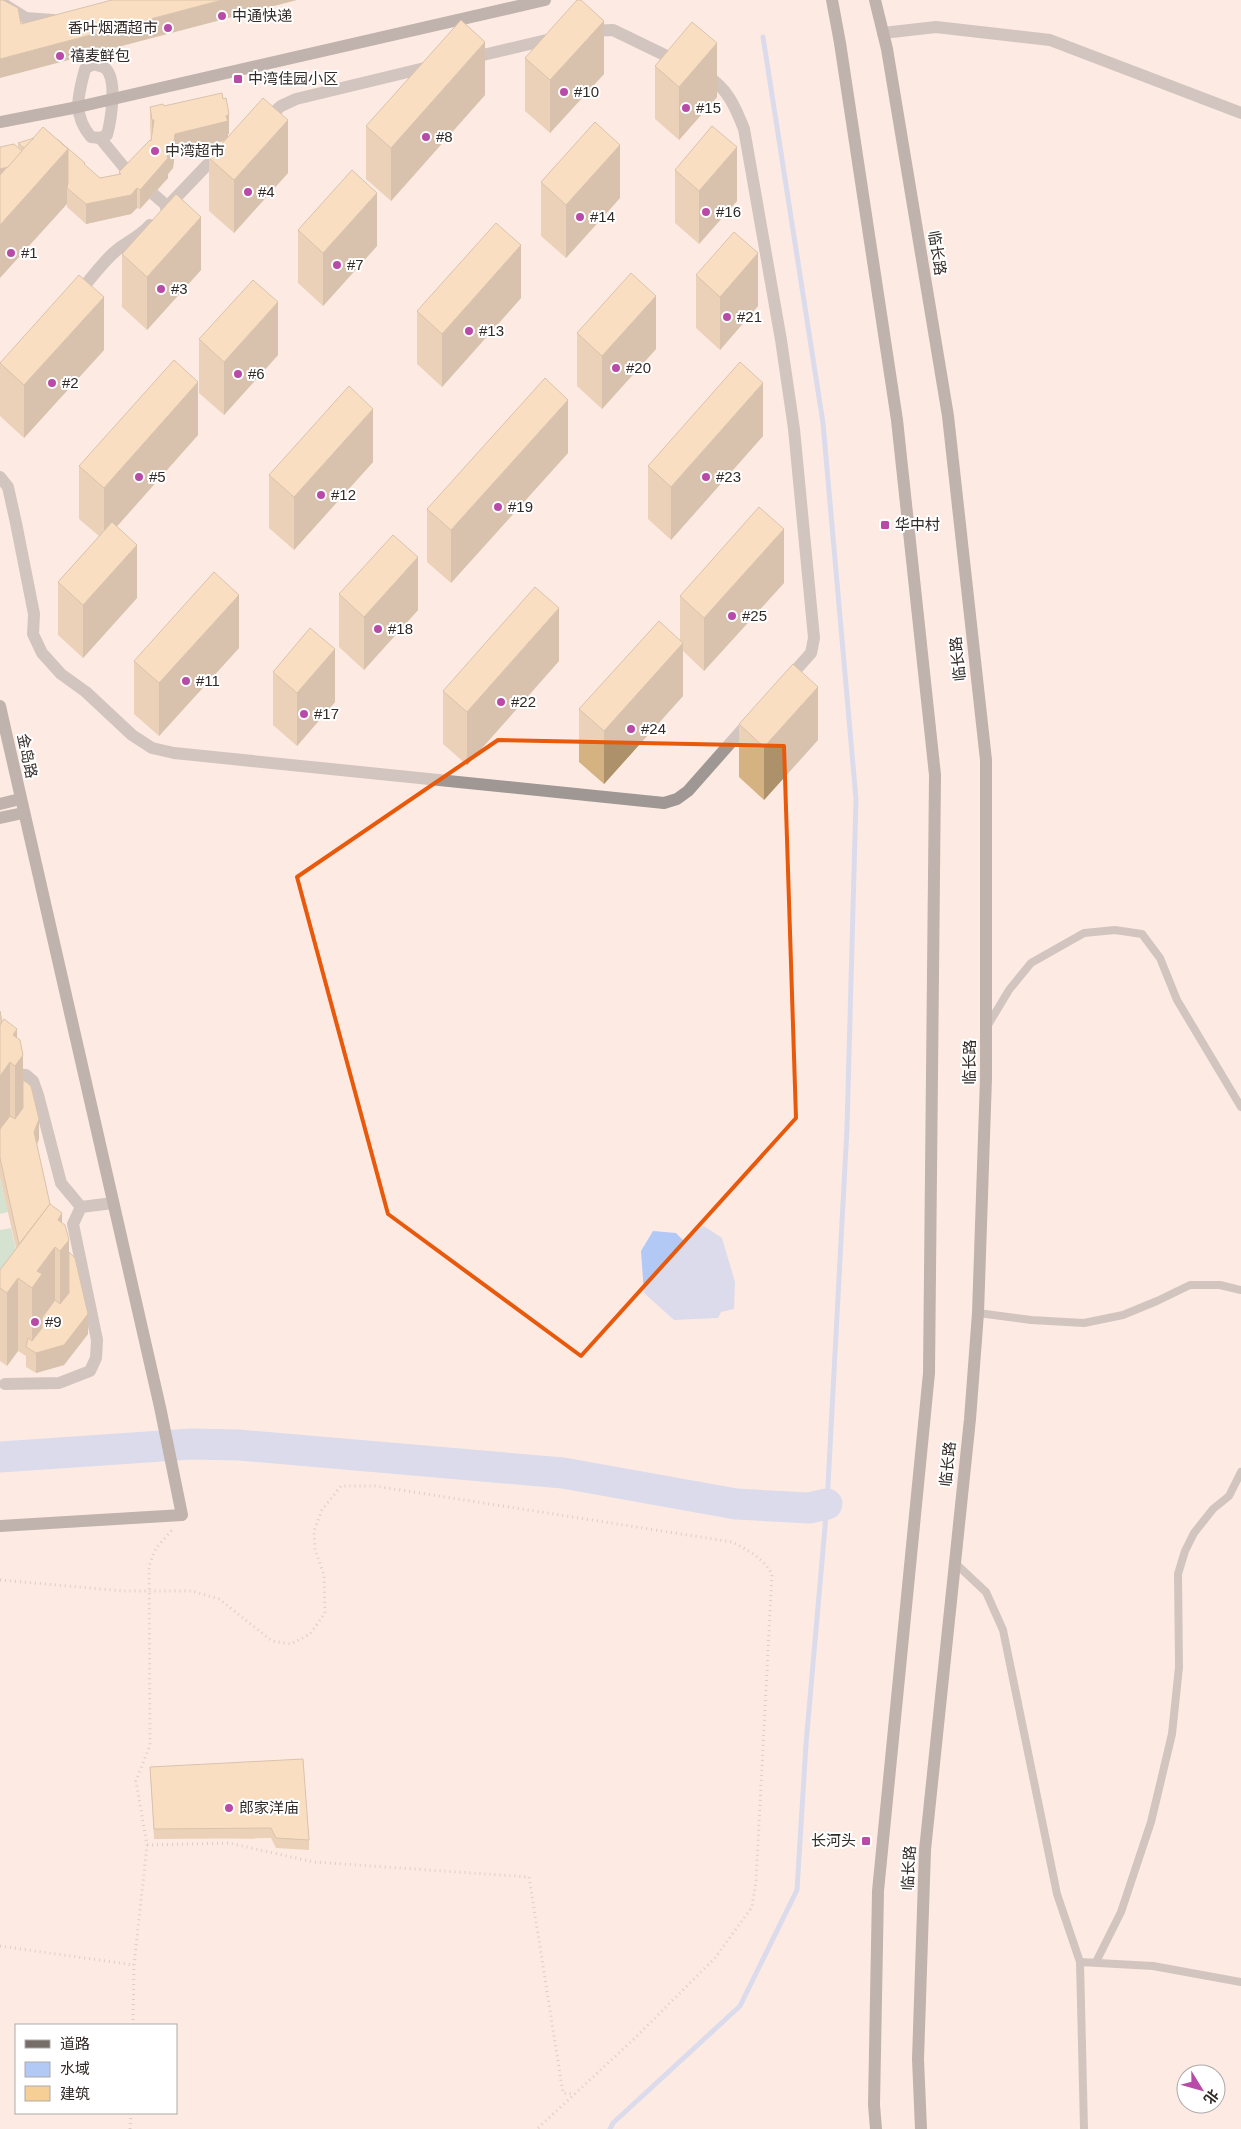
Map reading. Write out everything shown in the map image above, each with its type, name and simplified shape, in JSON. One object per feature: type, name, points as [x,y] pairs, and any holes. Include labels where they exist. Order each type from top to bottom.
[{"type":"main road","points":[[0,122],[78,107],[545,0]]},
{"type":"main road","name":"临长路","points":[[832,0],[896,420],[935,775],[934,1100],[929,1373],[878,1891],[874,2105],[876,2129]]},
{"type":"main road","name":"临长路","points":[[875,0],[883,33],[948,416],[985,750],[986,1028],[978,1313],[955,1563],[925,1850],[918,2060],[921,2129]]},
{"type":"main road","name":"金岛路","points":[[0,706],[160,1407],[182,1515]]},
{"type":"main road","points":[[0,804],[20,799]]},
{"type":"main road","points":[[0,818],[23,813]]},
{"type":"main road","points":[[0,1526],[182,1515]]},
{"type":"street","points":[[0,2],[26,18],[49,21],[64,17]]},
{"type":"street","points":[[883,33],[936,27],[1050,40],[1241,113]]},
{"type":"street","points":[[257,128],[281,106],[296,99],[590,30],[613,30],[691,68],[711,78],[733,100],[744,129],[782,340],[794,429],[814,638],[811,653],[779,690]]},
{"type":"street","points":[[92,59],[105,68],[112,78],[112,98],[107,135],[100,138],[91,137],[80,121],[78,107],[85,69],[92,59]]},
{"type":"street","points":[[100,138],[128,172],[167,206]]},
{"type":"street","points":[[70,302],[122,246],[132,241],[147,228],[207,165],[232,149]]},
{"type":"street","points":[[0,477],[8,487],[34,614],[33,634],[42,653],[61,674],[86,692],[132,735],[152,748],[174,753],[664,803],[677,799],[688,791],[759,711]]},
{"type":"street","points":[[6,1074],[26,1075],[33,1081],[61,1183],[80,1207]]},
{"type":"street","points":[[80,1207],[113,1203]]},
{"type":"street","points":[[5,1384],[59,1384],[90,1371],[96,1358],[97,1340],[73,1224],[80,1207]]},
{"type":"lane","points":[[986,1028],[1009,990],[1031,963],[1084,933],[1115,930],[1142,934],[1160,958],[1177,1000],[1241,1107]]},
{"type":"lane","points":[[978,1313],[1031,1320],[1084,1323],[1123,1314],[1157,1301],[1190,1285],[1220,1285],[1241,1290]]},
{"type":"lane","points":[[1096,1962],[1121,1912],[1151,1822],[1172,1734],[1179,1666],[1178,1574],[1185,1551],[1194,1533],[1213,1509],[1229,1496],[1241,1472]]},
{"type":"lane","points":[[955,1563],[986,1592],[1003,1630],[1057,1894],[1080,1962],[1084,2129]]},
{"type":"lane","points":[[1080,1962],[1153,1966],[1241,1982]]},
{"type":"path","points":[[0,1580],[124,1591],[192,1591],[219,1599],[272,1641],[290,1644],[310,1634],[325,1613],[324,1575],[316,1550],[314,1531],[322,1510],[342,1486],[375,1486],[732,1542],[755,1554],[768,1566],[772,1574],[756,1881],[752,1907],[715,1958],[576,2094],[537,2129]]},
{"type":"path","points":[[133,2024],[134,1965],[147,1845],[136,1781],[150,1745],[148,1566],[152,1554],[182,1515]]},
{"type":"path","points":[[147,1845],[229,1844],[314,1862],[529,1877],[563,2093],[576,2094]]},
{"type":"path","points":[[0,1946],[134,1965]]},
{"type":"path","points":[[130,2129],[131,2114]]},
{"type":"highlighted area","points":[[498,740],[784,746],[796,1118],[581,1356],[388,1214],[297,877]]},
{"type":"green space","points":[[0,1178],[8,1212],[0,1214]]},
{"type":"green space","points":[[11,1228],[24,1285],[0,1270],[0,1230]]},
{"type":"water","points":[[704,1226],[722,1238],[735,1282],[734,1309],[721,1312],[718,1318],[674,1320],[644,1293],[641,1251],[653,1231],[676,1233],[683,1240]]},
{"type":"building","points":[[0,0],[18,8],[21,24],[112,0],[222,0],[0,59]]},
{"type":"building","points":[[577,0],[581,0],[604,21],[550,80],[525,58]]},
{"type":"building","points":[[461,20],[485,42],[391,148],[366,126]]},
{"type":"building","points":[[692,22],[717,43],[679,87],[655,66]]},
{"type":"building","points":[[222,93],[223,99],[226,98],[229,114],[226,116],[228,121],[175,134],[173,148],[167,156],[168,158],[140,190],[137,188],[131,195],[86,204],[67,188],[68,149],[57,139],[100,178],[121,174],[119,172],[151,141],[154,120],[152,120],[150,107],[163,104],[164,106]]},
{"type":"building","points":[[263,98],[288,120],[234,180],[209,158]]},
{"type":"building","points":[[595,122],[620,145],[566,205],[541,182]]},
{"type":"building","points":[[712,126],[737,147],[699,191],[675,170]]},
{"type":"building","points":[[43,127],[68,149],[0,225],[0,175]]},
{"type":"building","points":[[34,138],[24,148],[18,143]]},
{"type":"building","points":[[14,144],[22,151],[8,167],[0,169],[0,147]]},
{"type":"building","points":[[352,170],[377,193],[323,253],[298,230]]},
{"type":"building","points":[[176,194],[201,217],[147,277],[122,254]]},
{"type":"building","points":[[496,223],[521,245],[442,334],[417,311]]},
{"type":"building","points":[[734,232],[758,253],[720,297],[696,275]]},
{"type":"building","points":[[631,273],[656,296],[602,356],[577,333]]},
{"type":"building","points":[[79,275],[104,297],[24,385],[0,363]]},
{"type":"building","points":[[253,280],[278,302],[224,362],[199,339]]},
{"type":"building","points":[[174,360],[198,382],[104,488],[79,466]]},
{"type":"building","points":[[740,362],[763,383],[671,487],[648,466]]},
{"type":"building","points":[[545,378],[568,400],[451,530],[427,509]]},
{"type":"building","points":[[349,386],[373,409],[294,497],[269,475]]},
{"type":"building","points":[[759,507],[784,529],[704,618],[680,596]]},
{"type":"building","points":[[112,522],[137,545],[83,605],[58,582]]},
{"type":"building","points":[[393,535],[418,557],[364,617],[339,594]]},
{"type":"building","points":[[214,572],[239,595],[159,683],[134,661]]},
{"type":"building","points":[[535,587],[559,608],[467,712],[443,691]]},
{"type":"building","points":[[659,621],[683,643],[604,731],[579,709]]},
{"type":"building","points":[[310,628],[335,649],[297,693],[273,672]]},
{"type":"building","points":[[793,664],[818,687],[764,747],[739,724]]},
{"type":"building","points":[[4,1019],[17,1029],[13,1035],[20,1040],[23,1055],[15,1066],[10,1062],[0,1076],[0,1025]]},
{"type":"building","points":[[25,1081],[31,1086],[39,1119],[34,1132],[50,1204],[19,1244],[0,1158],[0,1129],[10,1116],[15,1119],[23,1108],[23,1082]]},
{"type":"building","points":[[50,1204],[62,1213],[58,1220],[65,1225],[69,1240],[60,1251],[55,1247],[37,1271],[42,1274],[32,1288],[18,1278],[7,1293],[0,1288],[0,1270]]},
{"type":"building","points":[[69,1252],[75,1258],[88,1314],[64,1345],[36,1353],[26,1347],[28,1338],[32,1341],[42,1328],[42,1318],[55,1300],[60,1304],[69,1293]]},
{"type":"building","name":"郎家洋庙","points":[[303,1759],[309,1840],[276,1838],[271,1828],[154,1829],[150,1767]]},
{"type":"waterway","points":[[610,2129],[613,2123],[740,2006],[797,1890],[806,1744],[827,1504],[847,1128],[856,799],[823,423],[763,37]]},
{"type":"waterway","points":[[0,1457],[191,1444],[239,1445],[563,1473],[736,1504],[809,1508],[827,1504]]},
{"type":"place","name":"中通快递","points":[[222,16]]},
{"type":"place","name":"香叶烟酒超市","points":[[168,28]]},
{"type":"place","name":"禧麦鲜包","points":[[60,56]]},
{"type":"place","name":"中湾佳园小区","points":[[238,79]]},
{"type":"place","name":"#10","points":[[564,92]]},
{"type":"place","name":"#15","points":[[686,108]]},
{"type":"place","name":"#8","points":[[426,137]]},
{"type":"place","name":"中湾超市","points":[[155,151]]},
{"type":"place","name":"#4","points":[[248,192]]},
{"type":"place","name":"#16","points":[[706,212]]},
{"type":"place","name":"#14","points":[[580,217]]},
{"type":"place","name":"#1","points":[[11,253]]},
{"type":"place","name":"#7","points":[[337,265]]},
{"type":"place","name":"#3","points":[[161,289]]},
{"type":"place","name":"#21","points":[[727,317]]},
{"type":"place","name":"#13","points":[[469,331]]},
{"type":"place","name":"#20","points":[[616,368]]},
{"type":"place","name":"#6","points":[[238,374]]},
{"type":"place","name":"#2","points":[[52,383]]},
{"type":"place","name":"#5","points":[[139,477]]},
{"type":"place","name":"#23","points":[[706,477]]},
{"type":"place","name":"#12","points":[[321,495]]},
{"type":"place","name":"#19","points":[[498,507]]},
{"type":"place","name":"华中村","points":[[885,525]]},
{"type":"place","name":"#25","points":[[732,616]]},
{"type":"place","name":"#18","points":[[378,629]]},
{"type":"place","name":"#11","points":[[186,681]]},
{"type":"place","name":"#22","points":[[501,702]]},
{"type":"place","name":"#17","points":[[304,714]]},
{"type":"place","name":"#24","points":[[631,729]]},
{"type":"place","name":"#9","points":[[35,1322]]},
{"type":"place","name":"郎家洋庙","points":[[229,1808]]},
{"type":"place","name":"长河头","points":[[866,1841]]}]
